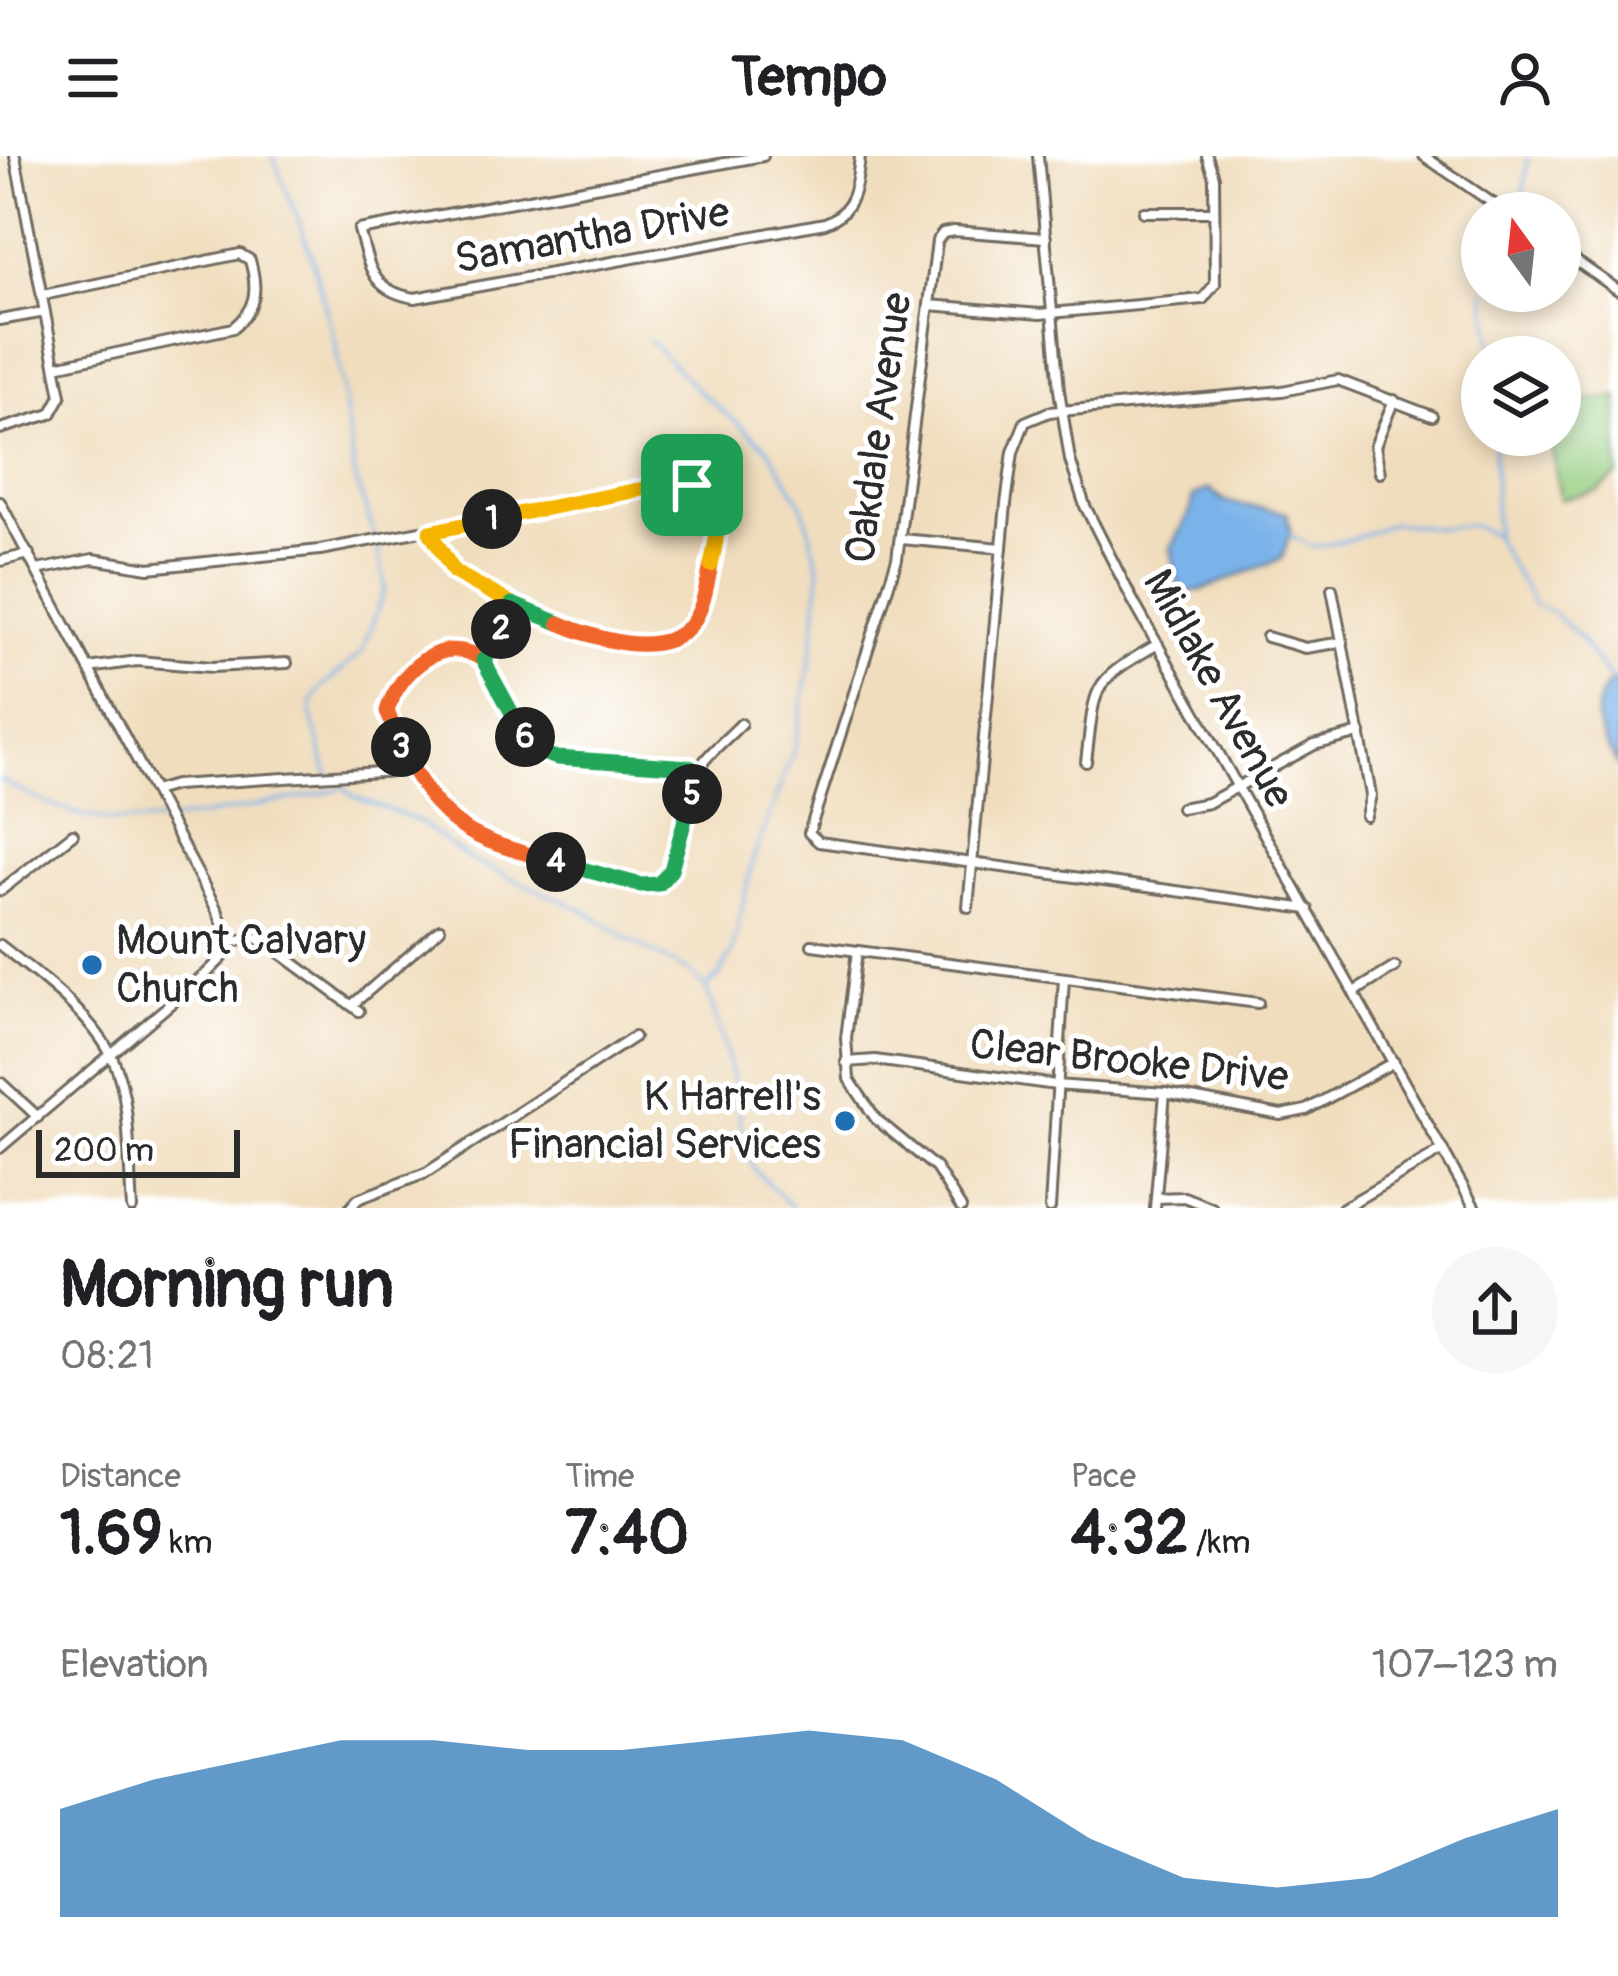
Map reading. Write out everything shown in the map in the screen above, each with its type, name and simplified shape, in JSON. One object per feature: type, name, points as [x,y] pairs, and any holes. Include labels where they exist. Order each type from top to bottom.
[{"type":"street","points":[[0,429],[51,414],[61,396],[15,156]]},
{"type":"street","points":[[718,160],[763,156]]},
{"type":"street","name":"Samantha Drive","points":[[718,160],[359,230],[373,275],[396,295],[415,298],[825,223],[842,214],[856,186],[860,156]]},
{"type":"street","name":"Midlake Avenue","points":[[1038,156],[1062,412],[1070,460],[1085,506],[1475,1208]]},
{"type":"street","points":[[928,304],[1053,313],[1196,300],[1210,294],[1214,284],[1214,177],[1208,156]]},
{"type":"street","points":[[1424,156],[1476,192]]},
{"type":"street","points":[[1144,212],[1213,212]]},
{"type":"street","name":"Oakdale Avenue","points":[[974,863],[819,842],[809,833],[901,539],[940,237],[954,231],[1046,238]]},
{"type":"street","points":[[43,295],[240,254],[250,260],[255,279],[256,299],[233,328],[56,366]]},
{"type":"street","points":[[1581,264],[1618,290]]},
{"type":"street","points":[[0,320],[46,312]]},
{"type":"street","points":[[968,908],[1002,548],[1013,452],[1021,429],[1036,414],[1282,391],[1328,380],[1354,384],[1432,416]]},
{"type":"street","points":[[1380,473],[1375,446],[1394,400]]},
{"type":"street","points":[[38,570],[93,559],[133,567],[180,566],[320,550],[675,483],[701,490],[715,508],[719,526],[695,619],[682,633],[617,643],[512,604],[454,572],[430,532]]},
{"type":"street","points":[[0,502],[218,912],[229,943],[208,972],[0,1148]]},
{"type":"street","points":[[901,539],[1002,548]]},
{"type":"street","points":[[0,561],[29,554]]},
{"type":"street","points":[[1332,589],[1371,795],[1366,816]]},
{"type":"street","points":[[483,660],[512,604]]},
{"type":"street","points":[[1267,638],[1305,648],[1342,642]]},
{"type":"street","points":[[1086,761],[1098,688],[1108,674],[1158,644]]},
{"type":"street","points":[[697,772],[682,765],[576,761],[542,753],[518,726],[483,660],[465,652],[434,653],[420,661],[388,706],[388,719],[439,811],[472,835],[651,886],[671,870],[697,772],[741,724]]},
{"type":"street","points":[[89,668],[137,661],[212,668],[287,663]]},
{"type":"street","points":[[1181,808],[1200,807],[1314,745],[1360,733]]},
{"type":"street","points":[[154,791],[175,785],[413,770]]},
{"type":"street","points":[[0,891],[74,834]]},
{"type":"street","points":[[974,863],[1308,909]]},
{"type":"street","points":[[229,943],[254,937],[266,942],[356,1008],[440,929]]},
{"type":"street","points":[[0,945],[81,1017],[111,1055],[121,1088],[132,1208]]},
{"type":"street","points":[[812,945],[1258,1003]]},
{"type":"street","points":[[857,952],[846,1062],[849,1079],[886,1129],[936,1168],[961,1208]]},
{"type":"street","points":[[1354,992],[1396,968]]},
{"type":"street","points":[[1051,1208],[1064,978]]},
{"type":"street","points":[[350,1208],[358,1199],[426,1173],[634,1037]]},
{"type":"street","name":"Clear Brooke Drive","points":[[846,1062],[875,1060],[1056,1085],[1165,1093],[1281,1115],[1296,1114],[1394,1062]]},
{"type":"street","points":[[0,1082],[38,1117]]},
{"type":"street","points":[[1165,1093],[1155,1203],[1184,1197],[1212,1208]]},
{"type":"street","points":[[1343,1208],[1443,1150]]},
{"type":"green space","points":[[1618,397],[1618,475],[1597,491],[1560,499],[1553,456],[1581,456],[1581,401]]},
{"type":"water","points":[[1209,489],[1226,502],[1287,513],[1290,532],[1282,558],[1202,590],[1185,592],[1178,584],[1171,548],[1193,497]]},
{"type":"water","points":[[1611,680],[1618,686],[1618,767],[1601,734],[1597,714]]},
{"type":"waterway","points":[[273,156],[309,248],[335,341],[355,477],[378,546],[385,588],[362,652],[312,701],[327,772],[353,796],[418,821],[470,860],[586,911],[690,972],[706,988],[712,1005],[735,1086],[746,1155],[792,1208]]},
{"type":"waterway","points":[[1523,192],[1528,156]]},
{"type":"waterway","points":[[1488,312],[1491,336]]},
{"type":"waterway","points":[[649,340],[701,393],[768,448],[803,506],[820,571],[813,647],[794,750],[753,859],[732,952],[720,975],[706,987]]},
{"type":"waterway","points":[[1494,456],[1498,544],[1534,604],[1553,613],[1578,636],[1611,681]]},
{"type":"waterway","points":[[1286,533],[1314,547],[1353,539],[1393,523],[1437,528],[1471,525],[1495,535]]},
{"type":"waterway","points":[[0,780],[62,809],[144,822],[339,789]]},
{"type":"place","name":"Mount Calvary Church","points":[[92,965]]},
{"type":"place","name":"K Harrell's Financial Services","points":[[845,1121]]},
{"type":"route","points":[[692,485],[675,483],[430,532],[454,572],[512,604],[483,660],[465,652],[434,653],[416,666],[387,711],[431,800],[463,830],[499,846],[641,885],[659,884],[671,870],[697,772],[682,765],[576,761],[542,753],[518,726],[483,660],[490,653],[512,604],[617,643],[657,640],[687,630],[700,606],[719,526],[708,496],[692,485]]}]
